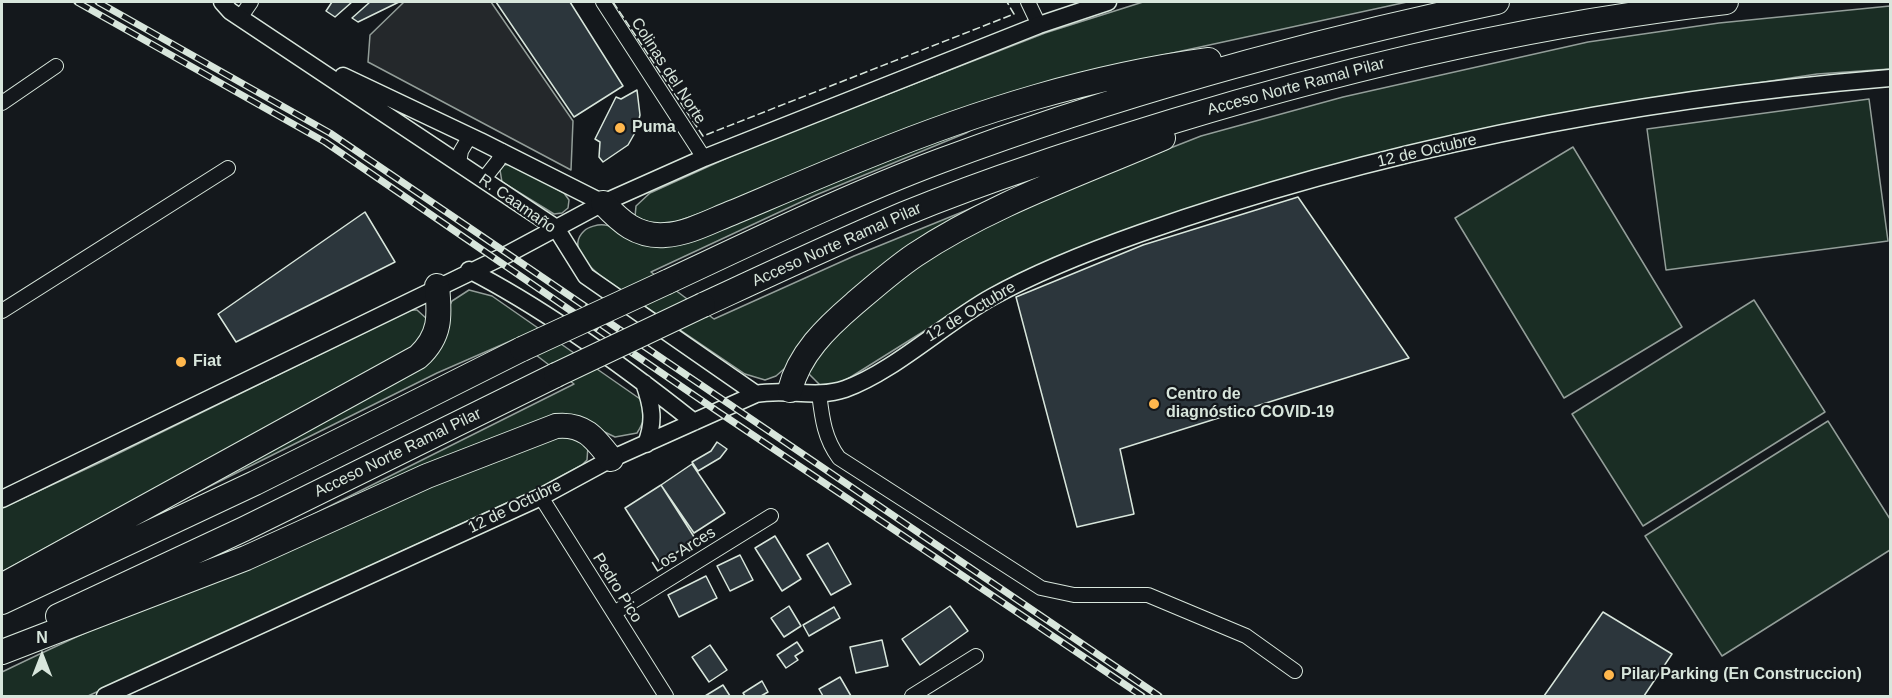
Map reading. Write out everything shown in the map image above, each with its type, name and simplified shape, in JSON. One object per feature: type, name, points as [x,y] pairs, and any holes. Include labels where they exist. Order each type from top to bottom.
[{"type":"highway","points":[[2,602],[255,483],[522,349],[940,161],[1078,113],[1295,48],[1497,2]]},
{"type":"highway","name":"Acceso Norte Ramal Pilar","points":[[2,643],[244,529],[703,305],[853,237],[992,181],[1099,144],[1270,92],[1483,41],[1590,21],[1726,2]]},
{"type":"highway","points":[[603,203],[623,224],[633,230],[655,236],[668,236],[714,220],[869,155],[1027,98],[1152,67],[1295,48]]},
{"type":"highway","points":[[790,390],[794,372],[816,340],[886,276],[922,250],[971,223],[1055,184],[1270,92]]},
{"type":"highway","points":[[2,587],[418,357],[434,339],[439,325],[437,286]]},
{"type":"highway","points":[[2,652],[246,558],[416,481],[556,426],[570,424],[582,428],[596,440],[611,459]]},
{"type":"street","name":"R. Caamaño","points":[[222,2],[240,18],[556,228],[586,276],[756,394]]},
{"type":"street","points":[[240,18],[251,2]]},
{"type":"street","name":"Colinas del Norte","points":[[603,2],[704,158]]},
{"type":"street","points":[[1028,2],[1040,25]]},
{"type":"street","points":[[2,499],[603,203],[704,158],[1040,25],[1108,2]]},
{"type":"street","name":"R. Caamaño","points":[[291,51],[502,151],[603,203]]},
{"type":"street","points":[[2,103],[56,66]]},
{"type":"street","name":"12 de Octubre","points":[[105,696],[541,497],[611,459],[756,394],[790,390],[819,393],[841,390],[871,377],[993,296],[1056,266],[1141,233],[1282,188],[1416,152],[1630,110],[1761,90],[1890,78]]},
{"type":"street","points":[[459,163],[461,151],[471,136]]},
{"type":"street","points":[[483,180],[502,151]]},
{"type":"street","points":[[2,311],[228,168]]},
{"type":"street","points":[[469,270],[497,284],[643,382],[694,422]]},
{"type":"street","points":[[643,382],[653,414],[652,427],[646,444]]},
{"type":"street","points":[[819,393],[824,429],[830,446],[839,458],[1041,588],[1074,595],[1148,594],[1246,636],[1295,671]]},
{"type":"street","name":"Pedro Pico","points":[[541,497],[666,696]]},
{"type":"street","name":"Los Arces","points":[[614,613],[771,516]]},
{"type":"street","points":[[912,696],[976,656]]},
{"type":"green space","points":[[1143,2],[1407,2],[1099,69],[662,227],[635,217],[636,206],[650,193],[749,148],[1045,33]]},
{"type":"green space","points":[[1890,6],[1890,69],[1817,74],[1645,100],[1421,144],[993,288],[846,380],[831,385],[820,385],[809,374],[808,360],[882,290],[955,241],[1084,182],[1201,136],[1343,97],[1588,42],[1719,23]]},
{"type":"green space","points":[[1869,99],[1888,241],[1666,270],[1647,129]]},
{"type":"green space","points":[[978,126],[816,195],[651,272],[714,319],[854,256],[977,206],[946,228],[776,376],[765,380],[745,374],[602,277],[591,268],[579,250],[579,237],[593,226],[615,227],[644,241]]},
{"type":"green space","points":[[1573,147],[1682,327],[1564,398],[1455,218]]},
{"type":"green space","points":[[511,164],[564,193],[569,200],[568,208],[562,213],[554,214],[502,182],[500,170],[504,165]]},
{"type":"green space","points":[[469,290],[492,296],[643,401],[644,417],[637,433],[615,437],[590,425],[296,523],[574,384],[515,339],[437,373],[166,508],[423,361],[452,301]]},
{"type":"green space","points":[[1754,300],[1825,412],[1643,526],[1572,414]]},
{"type":"green space","points":[[410,310],[417,310],[427,319],[427,340],[2,572],[2,508],[101,462]]},
{"type":"green space","points":[[1828,421],[1890,519],[1890,550],[1722,656],[1645,536]]},
{"type":"green space","points":[[567,430],[588,446],[587,460],[582,465],[537,489],[88,696],[2,696],[2,672],[71,639],[282,547]]},
{"type":"shaded area","points":[[404,2],[491,2],[573,121],[571,170],[368,62],[370,35]]},
{"type":"building","points":[[332,2],[352,2],[335,17],[326,11]]},
{"type":"building","points":[[370,2],[399,2],[358,22],[352,18]]},
{"type":"building","points":[[496,2],[570,2],[623,86],[574,117]]},
{"type":"building","points":[[637,90],[640,115],[636,131],[628,145],[603,162],[599,157],[600,142],[595,139],[616,97],[621,99]]},
{"type":"building","name":"Centro de diagnóstico COVID-19","points":[[1298,197],[1409,358],[1120,449],[1134,514],[1077,527],[1016,297],[1143,245]]},
{"type":"building","points":[[365,212],[395,262],[236,342],[218,314]]},
{"type":"building","points":[[717,442],[727,449],[720,458],[698,471],[692,462],[711,451]]},
{"type":"building","points":[[692,464],[725,513],[694,533],[661,485]]},
{"type":"building","points":[[661,485],[696,540],[660,563],[625,508]]},
{"type":"building","points":[[775,536],[801,579],[782,591],[755,548]]},
{"type":"building","points":[[828,543],[851,584],[831,595],[807,555]]},
{"type":"building","points":[[740,555],[753,580],[730,591],[717,566]]},
{"type":"building","points":[[706,576],[717,598],[679,617],[668,595]]},
{"type":"building","points":[[789,606],[801,626],[784,637],[771,618]]},
{"type":"building","points":[[950,606],[968,631],[920,665],[902,639]]},
{"type":"building","points":[[834,607],[840,618],[809,636],[803,625]]},
{"type":"building","name":"Pilar Parking (En Construccion)","points":[[1603,612],[1672,654],[1644,696],[1544,696]]},
{"type":"building","points":[[882,640],[888,666],[856,673],[850,647]]},
{"type":"building","points":[[797,642],[803,651],[795,656],[798,660],[786,668],[777,655]]},
{"type":"building","points":[[710,645],[727,670],[709,682],[692,657]]},
{"type":"building","points":[[840,677],[851,696],[823,696],[819,689]]},
{"type":"building","points":[[762,681],[768,692],[761,696],[745,696],[743,693]]},
{"type":"building","points":[[723,685],[730,696],[705,696]]},
{"type":"railway","points":[[77,2],[325,142],[717,411],[1142,696]]},
{"type":"railway","points":[[98,2],[330,133],[1159,696]]},
{"type":"fence","points":[[613,2],[703,136],[1014,14],[1007,2]]},
{"type":"place","name":"Puma","points":[[620,128]]},
{"type":"place","name":"Fiat","points":[[181,362]]},
{"type":"place","name":"Centro de diagnóstico COVID-19","points":[[1154,404]]},
{"type":"place","name":"Pilar Parking (En Construccion)","points":[[1609,675]]}]
